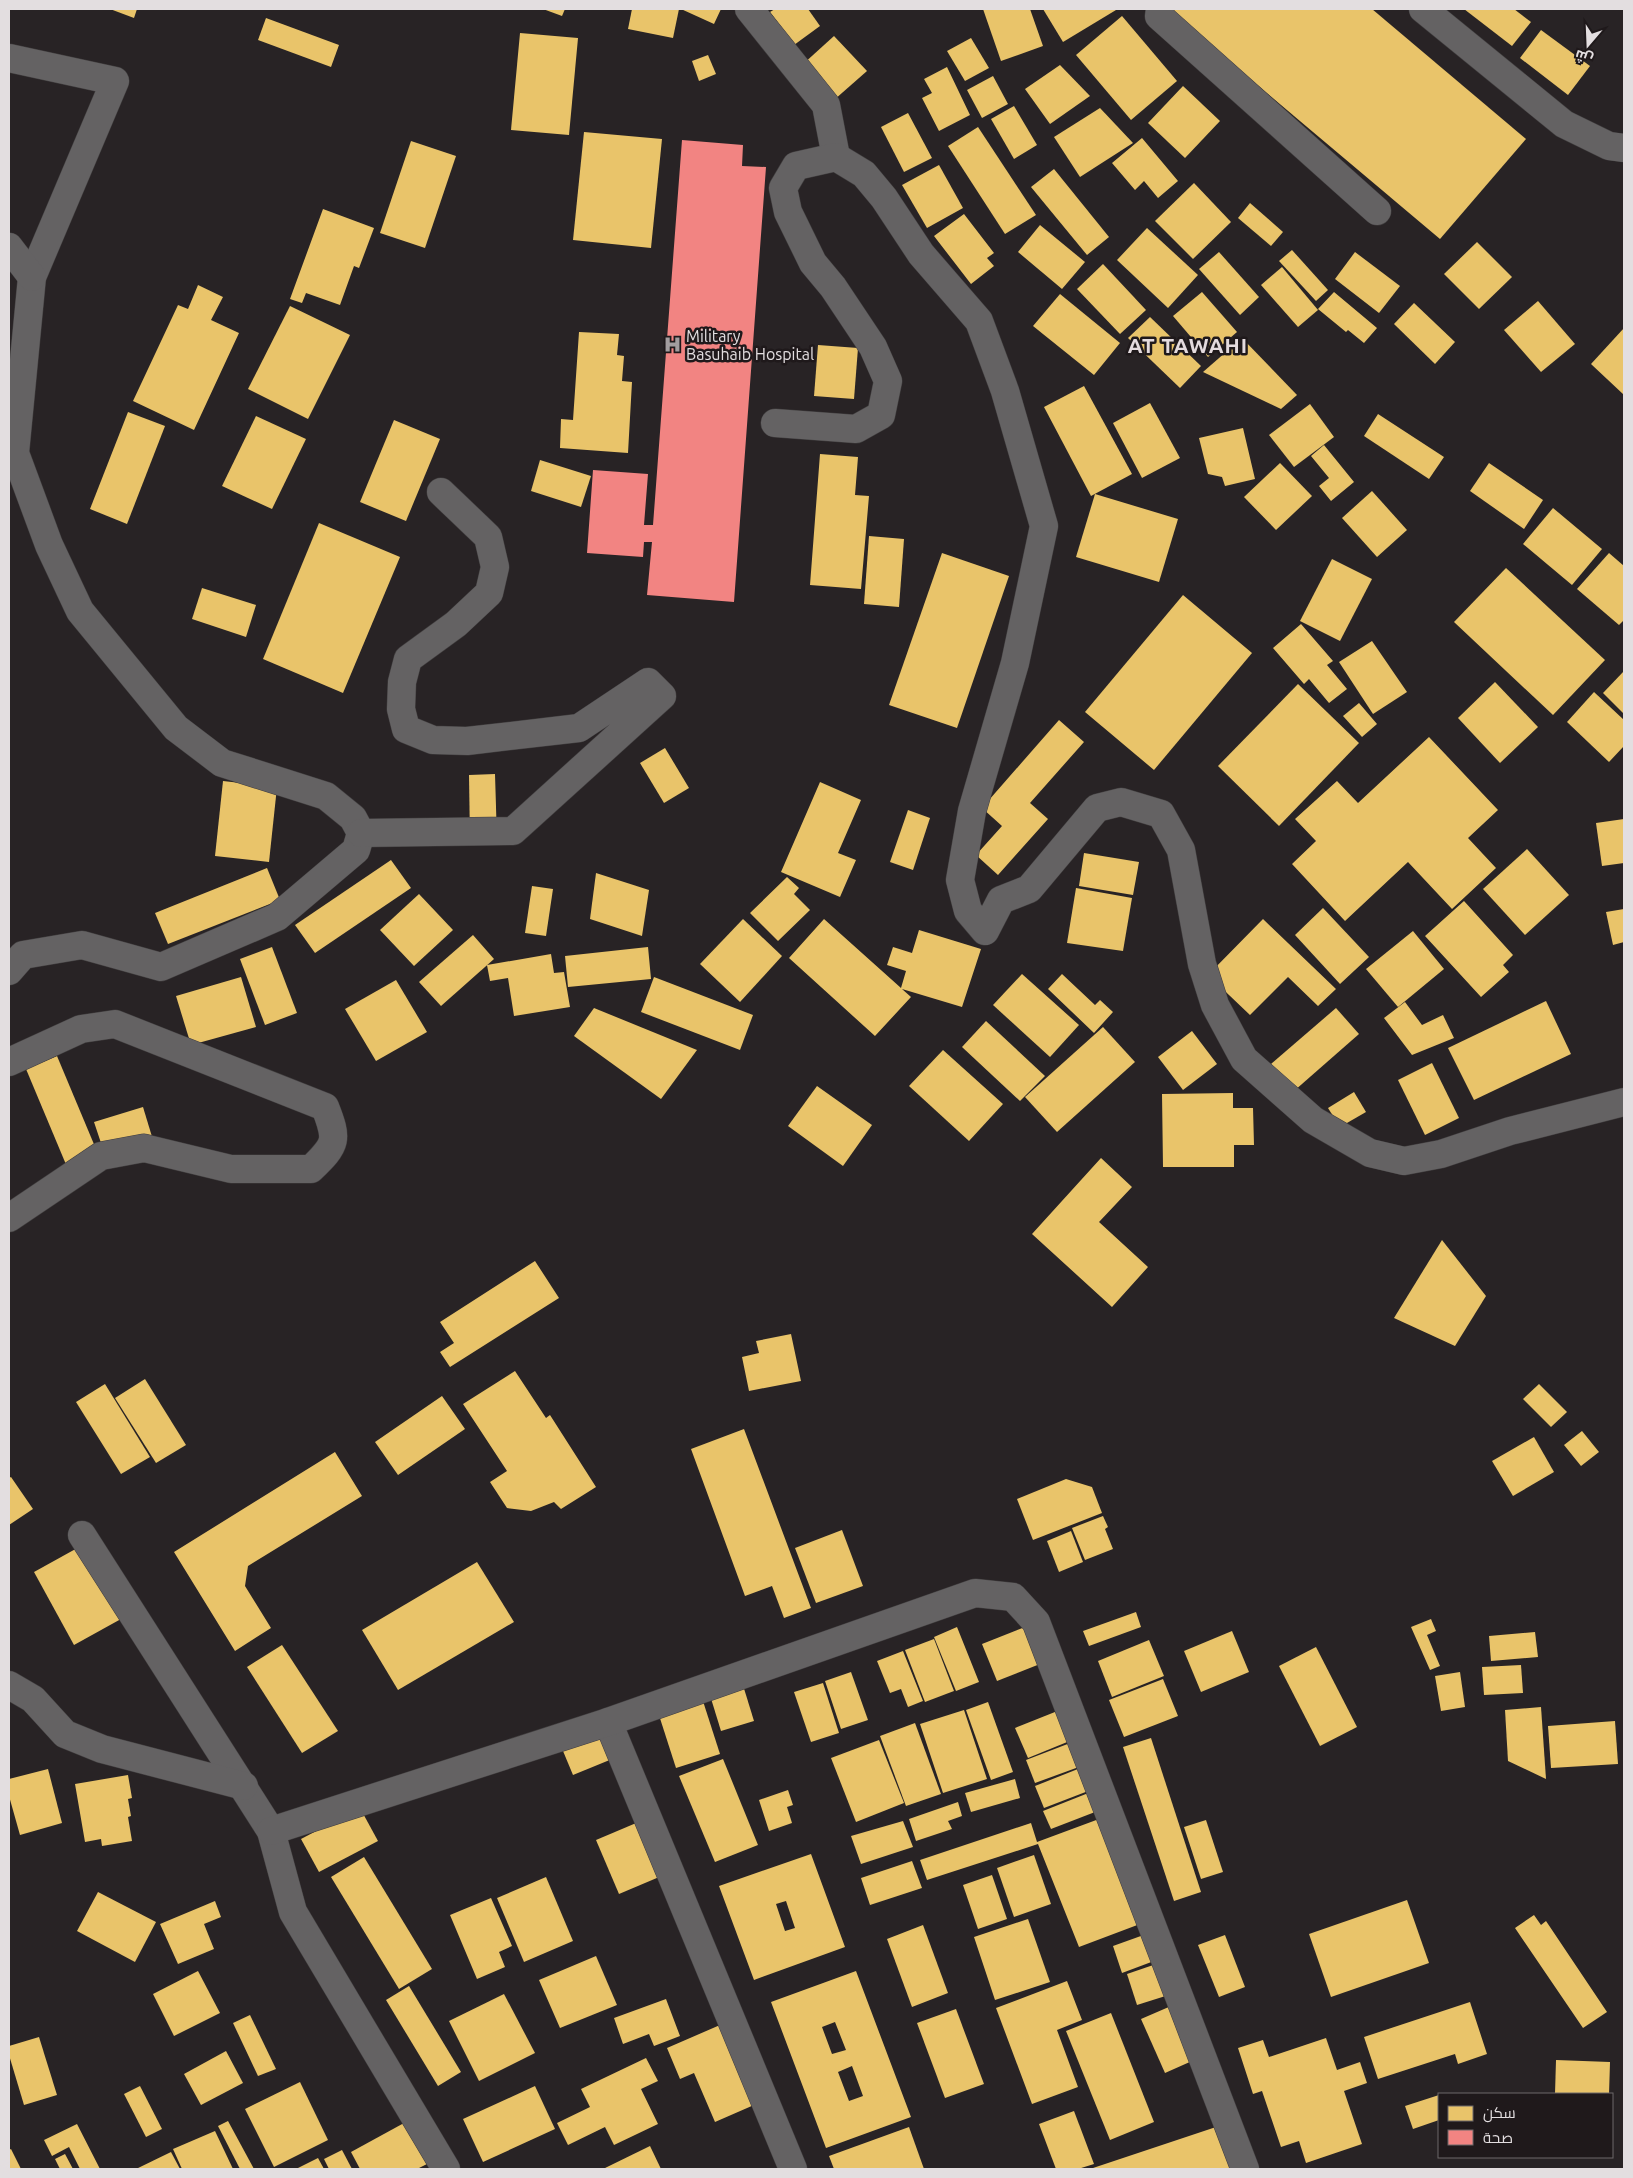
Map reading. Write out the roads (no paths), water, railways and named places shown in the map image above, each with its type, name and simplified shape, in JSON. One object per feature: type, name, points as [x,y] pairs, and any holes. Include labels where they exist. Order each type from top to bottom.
[{"type":"street","points":[[750,9],[826,105],[836,157]]},
{"type":"street","points":[[1160,9],[1159,16],[1377,211]]},
{"type":"street","points":[[1423,9],[1564,124],[1609,146],[1624,148]]},
{"type":"street","points":[[9,58],[115,81],[32,277],[15,453],[49,545],[80,611],[176,728],[202,750],[222,763],[326,796],[353,818],[361,833],[356,850],[277,917],[161,967],[82,945],[23,956],[9,971]]},
{"type":"street","points":[[775,422],[856,429],[880,415],[888,381],[873,347],[833,287],[813,263],[788,212],[783,188],[796,166],[836,157],[864,174],[884,198],[921,254],[979,321],[1005,391],[1044,526],[1015,663],[972,811],[960,880],[968,911],[985,931],[1001,900],[1029,889],[1097,808],[1121,802],[1161,814],[1181,850],[1202,964],[1215,1005],[1244,1059],[1313,1120],[1370,1153],[1404,1160],[1441,1154],[1510,1131],[1624,1102]]},
{"type":"street","points":[[9,247],[32,277]]},
{"type":"street","points":[[361,833],[513,831],[662,696],[648,682],[579,728],[467,741],[433,740],[406,729],[401,710],[402,682],[408,659],[456,624],[488,593],[495,567],[488,537],[441,492]]},
{"type":"street","points":[[9,1062],[81,1030],[115,1024],[325,1107],[334,1131],[330,1150],[311,1169],[231,1169],[144,1148],[101,1156],[9,1218]]},
{"type":"street","points":[[82,1535],[272,1831],[293,1912],[446,2169]]},
{"type":"street","points":[[272,1831],[608,1722],[975,1593],[1013,1597],[1036,1622],[1245,2169]]},
{"type":"street","points":[[9,1685],[33,1699],[65,1734],[102,1749],[244,1786]]},
{"type":"street","points":[[608,1722],[793,2169]]},
{"type":"place","name":"Military Basuhaib Hospital","points":[[672,345]]},
{"type":"district","name":"AT TAWAHI","points":[[1188,346]]}]
